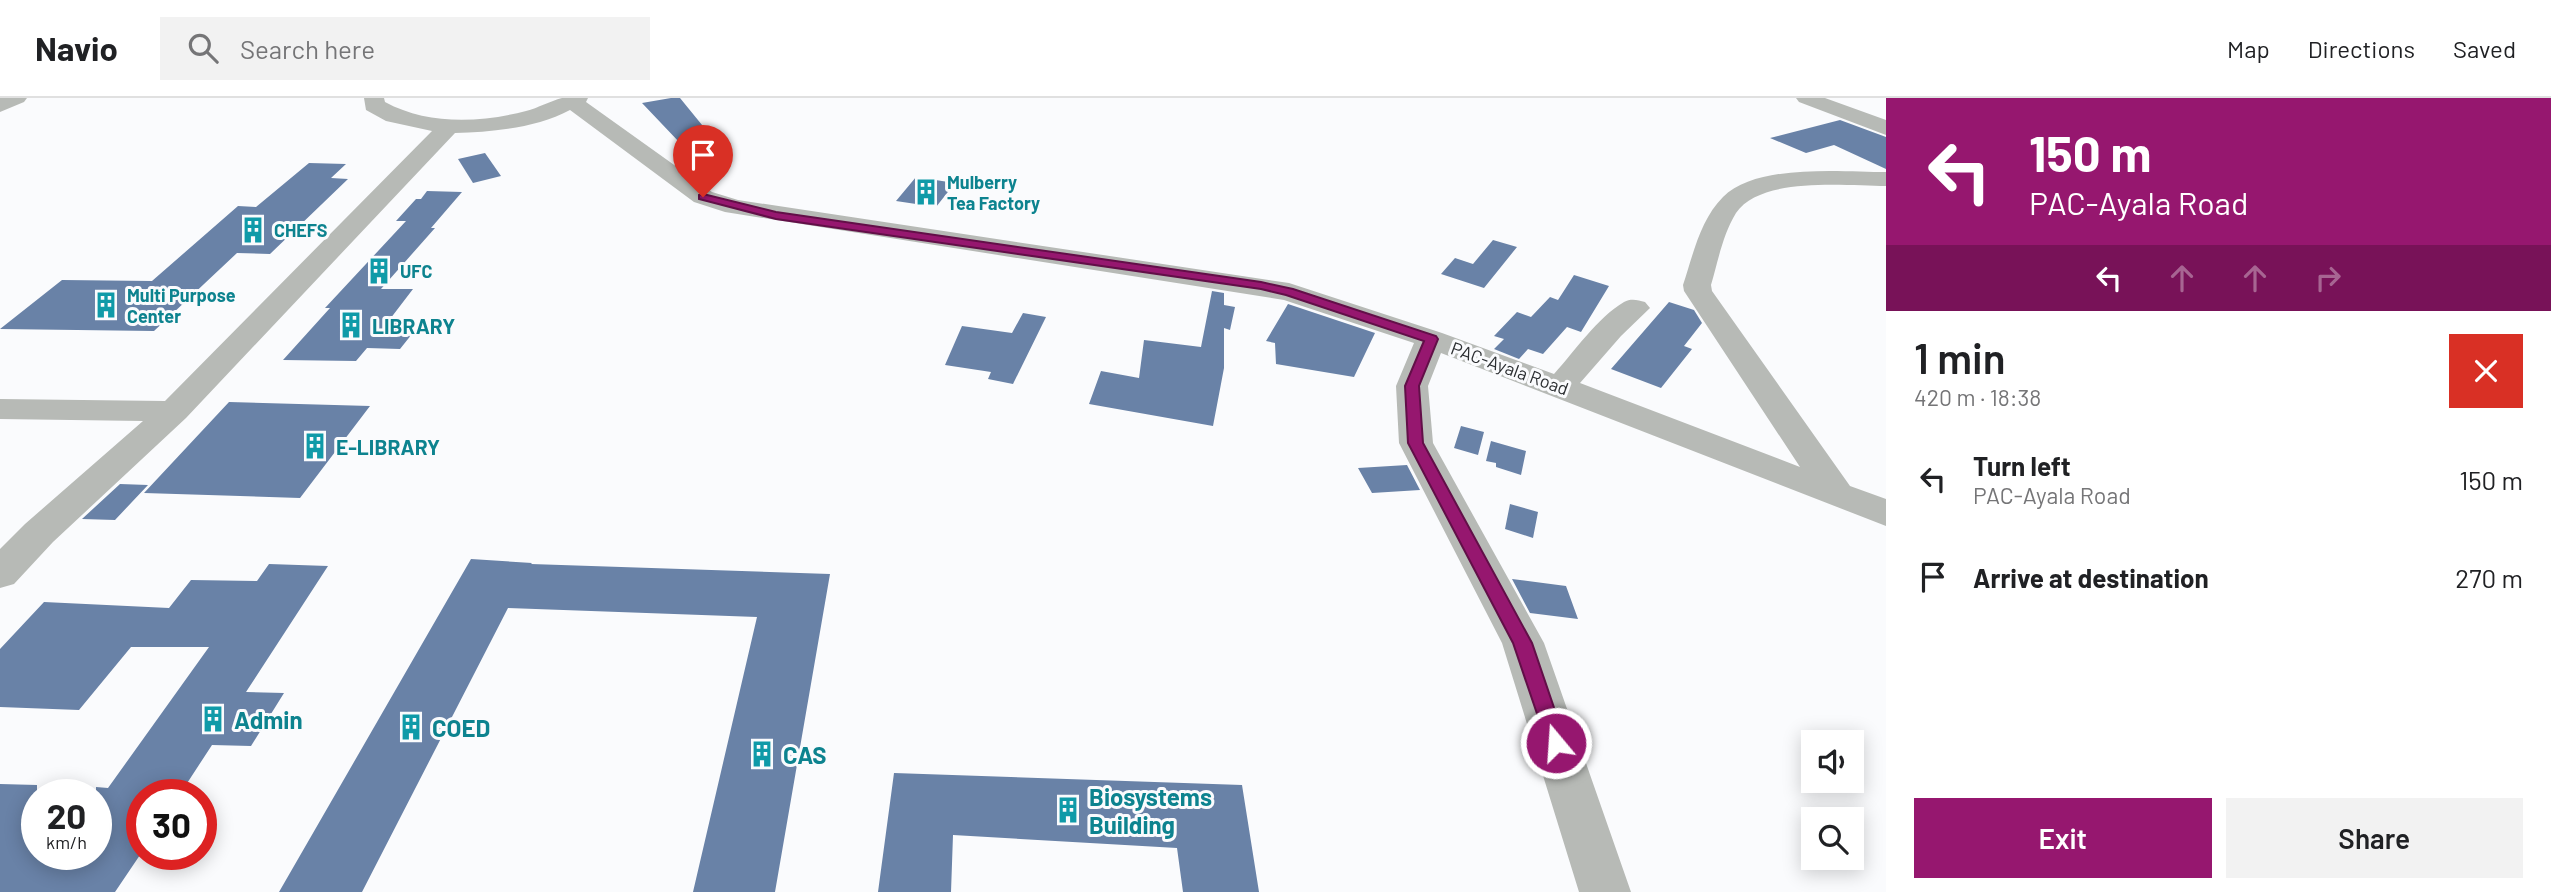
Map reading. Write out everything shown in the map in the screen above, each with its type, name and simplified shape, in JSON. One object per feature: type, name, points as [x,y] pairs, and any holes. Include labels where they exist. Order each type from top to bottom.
[{"type":"street","points":[[0,106],[17,98]]},
{"type":"street","points":[[374,98],[374,106],[388,116],[414,124],[450,126],[494,123],[537,115],[575,100]]},
{"type":"street","points":[[1806,98],[1886,128]]},
{"type":"street","name":"PAC-Ayala Road","points":[[575,100],[703,197],[734,207],[776,216],[1289,292],[1431,339],[1886,513]]},
{"type":"street","points":[[0,573],[38,533],[174,411],[450,126]]},
{"type":"street","points":[[1838,495],[1698,291],[1697,285],[1715,232],[1733,201],[1749,188],[1777,181],[1886,179]]},
{"type":"street","points":[[1560,387],[1610,330],[1635,308]]},
{"type":"street","points":[[1431,339],[1412,386],[1416,443],[1523,643],[1605,892]]},
{"type":"street","points":[[0,409],[174,411]]},
{"type":"building","points":[[680,98],[711,136],[680,143],[642,103]]},
{"type":"building","points":[[1840,120],[1886,137],[1886,169],[1834,145],[1806,153],[1770,138]]},
{"type":"building","points":[[485,153],[501,176],[473,183],[458,159]]},
{"type":"building","points":[[309,163],[346,164],[331,178],[348,179],[270,254],[237,253],[154,331],[0,329],[62,280],[152,281],[238,206],[256,207]]},
{"type":"building","name":"Mulberry Tea Factory","points":[[916,177],[955,183],[936,207],[896,201]]},
{"type":"building","points":[[427,191],[462,192],[431,228],[435,228],[381,289],[413,289],[387,323],[420,324],[400,349],[367,348],[356,361],[283,360],[330,308],[325,308],[406,221],[396,221]]},
{"type":"building","points":[[1493,240],[1517,247],[1484,288],[1441,274],[1455,258],[1473,264]]},
{"type":"building","points":[[1574,275],[1609,286],[1581,332],[1567,327],[1543,354],[1528,349],[1519,359],[1494,349],[1504,339],[1494,336],[1517,312],[1531,317],[1550,297],[1558,300]]},
{"type":"building","points":[[1212,291],[1224,293],[1224,305],[1235,307],[1230,330],[1224,328],[1224,368],[1213,426],[1089,404],[1101,371],[1139,378],[1144,340],[1201,347]]},
{"type":"building","points":[[1669,302],[1694,310],[1702,323],[1684,346],[1692,349],[1661,388],[1611,369]]},
{"type":"building","points":[[1288,304],[1375,333],[1354,377],[1276,364],[1275,343],[1266,341]]},
{"type":"building","points":[[1023,313],[1046,317],[1013,384],[988,379],[991,372],[945,365],[962,326],[1012,333]]},
{"type":"building","name":"E-LIBRARY","points":[[229,402],[370,406],[300,498],[144,493]]},
{"type":"building","points":[[1461,426],[1484,432],[1478,455],[1454,448]]},
{"type":"building","points":[[1491,441],[1526,451],[1521,475],[1486,461]]},
{"type":"building","points":[[1407,465],[1420,490],[1372,493],[1358,468]]},
{"type":"building","points":[[120,484],[148,485],[115,520],[82,519]]},
{"type":"building","points":[[1510,504],[1538,512],[1533,538],[1505,529]]},
{"type":"building","points":[[471,559],[531,564],[830,574],[775,892],[693,892],[757,617],[508,608],[362,892],[279,892]]},
{"type":"building","points":[[269,564],[328,566],[246,692],[284,693],[251,746],[212,745],[190,779],[126,779],[126,870],[130,870],[115,892],[0,892],[0,784],[21,785],[21,870],[112,870],[112,782],[209,647],[131,647],[79,710],[0,707],[0,649],[44,602],[169,608],[191,580],[257,581]]},
{"type":"building","points":[[1512,579],[1566,586],[1578,619],[1530,613]]},
{"type":"building","name":"Biosystems Building","points":[[894,773],[1242,785],[1259,892],[1183,892],[1177,848],[953,835],[951,892],[878,892]]},
{"type":"place","name":"Mulberry Tea Factory","points":[[926,192]]},
{"type":"place","name":"CHEFS","points":[[253,230]]},
{"type":"place","name":"UFC","points":[[379,271]]},
{"type":"place","name":"Multi Purpose Center","points":[[106,305]]},
{"type":"place","name":"LIBRARY","points":[[351,325]]},
{"type":"place","name":"E-LIBRARY","points":[[315,446]]},
{"type":"place","name":"Admin","points":[[213,719]]},
{"type":"place","name":"COED","points":[[411,727]]},
{"type":"place","name":"CAS","points":[[762,754]]},
{"type":"place","name":"Biosystems Building","points":[[1068,810]]},
{"type":"route","points":[[703,197],[776,216],[1261,286],[1289,292],[1431,339],[1412,386],[1416,443],[1523,643],[1556,743]]}]
